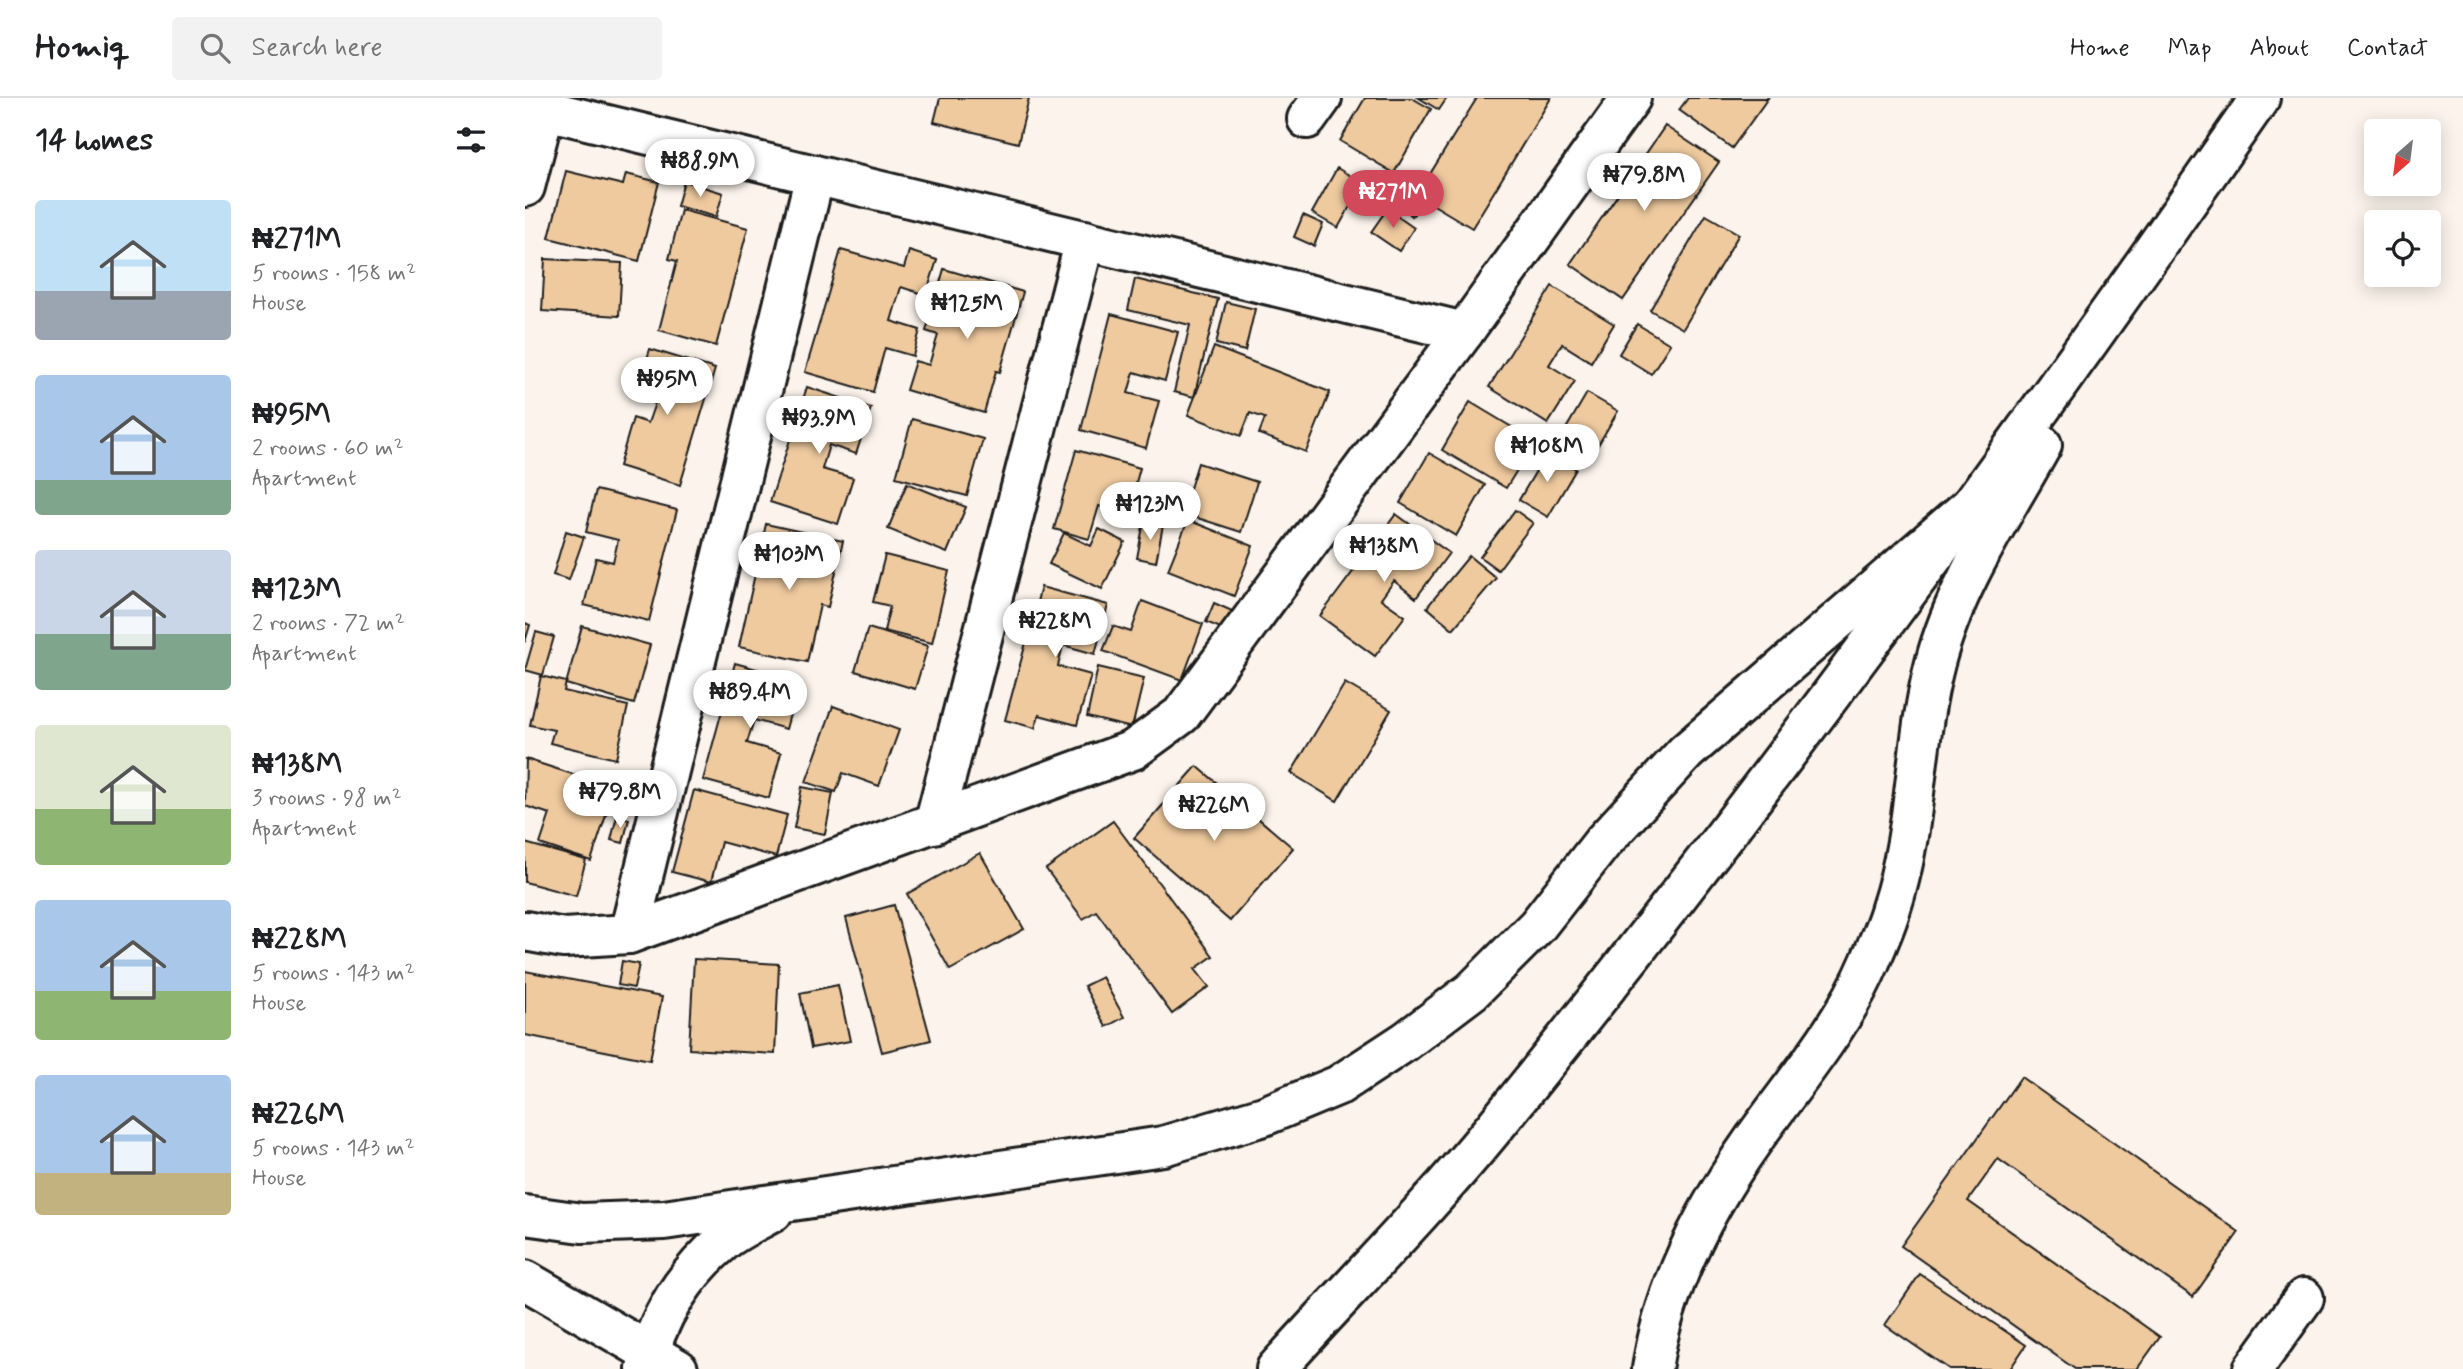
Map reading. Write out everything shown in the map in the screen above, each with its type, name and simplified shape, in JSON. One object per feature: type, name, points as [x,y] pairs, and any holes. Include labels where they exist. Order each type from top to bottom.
[{"type":"main road","points":[[525,931],[564,939],[629,934],[1133,750],[1181,715],[1464,332],[1630,98]]},
{"type":"main road","points":[[1276,1369],[1490,1133],[1778,767],[1977,499],[2260,98]]},
{"type":"main road","points":[[525,187],[535,107],[1464,332]]},
{"type":"main road","points":[[629,934],[815,175]]},
{"type":"main road","points":[[934,824],[1085,240]]},
{"type":"main road","points":[[1652,1369],[1656,1341],[1673,1285],[1695,1238],[1753,1140],[1807,1069],[1845,1011],[1869,964],[1892,907],[1935,662],[1955,610],[1981,554],[2133,281]]},
{"type":"main road","points":[[525,1215],[582,1223],[664,1220],[1163,1146],[1265,1116],[1339,1085],[1406,1041],[1472,990],[1537,926],[1602,843],[1686,752],[1977,499]]},
{"type":"main road","points":[[525,1280],[658,1363],[660,1323],[696,1268],[727,1238],[790,1202]]},
{"type":"main road","points":[[2253,1369],[2304,1298]]},
{"type":"building","points":[[940,98],[1029,98],[1018,143],[934,122]]},
{"type":"building","points":[[1365,98],[1412,98],[1431,109],[1394,173],[1340,141]]},
{"type":"building","points":[[1419,98],[1447,98],[1439,110]]},
{"type":"building","points":[[1477,98],[1551,98],[1472,228],[1417,195]]},
{"type":"building","points":[[1688,98],[1768,98],[1732,148],[1679,110]]},
{"type":"building","points":[[1665,126],[1719,162],[1623,300],[1570,264]]},
{"type":"building","points":[[1337,168],[1363,183],[1338,228],[1312,213]]},
{"type":"building","points":[[566,171],[623,185],[626,174],[659,182],[639,261],[549,238]]},
{"type":"building","points":[[684,181],[723,193],[716,217],[677,206]]},
{"type":"building","points":[[1406,189],[1423,204],[1412,216],[1395,200]]},
{"type":"building","points":[[1387,209],[1414,228],[1399,251],[1371,232]]},
{"type":"building","points":[[681,210],[748,228],[716,346],[659,330],[677,261],[669,259]]},
{"type":"building","points":[[1303,215],[1323,224],[1314,246],[1294,237]]},
{"type":"building","points":[[1706,215],[1739,234],[1683,329],[1650,310]]},
{"type":"building","points":[[841,250],[904,268],[909,251],[937,260],[926,295],[901,287],[891,321],[920,330],[913,356],[885,348],[873,392],[805,372]]},
{"type":"building","points":[[545,259],[622,263],[619,316],[542,311]]},
{"type":"building","points":[[944,269],[1023,292],[1000,372],[996,371],[984,413],[906,390],[915,361],[929,365],[938,335],[926,331]]},
{"type":"building","points":[[1135,279],[1218,299],[1194,397],[1174,392],[1190,325],[1128,310]]},
{"type":"building","points":[[1552,286],[1614,324],[1591,362],[1562,344],[1549,365],[1575,381],[1548,424],[1489,387]]},
{"type":"building","points":[[1226,302],[1255,309],[1245,351],[1216,344]]},
{"type":"building","points":[[1111,314],[1178,332],[1165,381],[1134,372],[1128,393],[1159,401],[1146,448],[1081,430]]},
{"type":"building","points":[[1637,324],[1670,344],[1651,374],[1619,354]]},
{"type":"building","points":[[1214,347],[1330,392],[1306,452],[1259,434],[1265,418],[1250,413],[1241,436],[1188,415]]},
{"type":"building","points":[[650,349],[715,369],[680,485],[619,466],[633,418],[648,423],[655,403],[636,397]]},
{"type":"building","points":[[807,387],[871,408],[856,454],[829,445],[822,469],[853,478],[838,524],[770,502]]},
{"type":"building","points":[[1587,393],[1618,411],[1594,452],[1563,434]]},
{"type":"building","points":[[1470,402],[1535,441],[1506,488],[1442,450]]},
{"type":"building","points":[[912,419],[983,439],[967,496],[896,477]]},
{"type":"building","points":[[1076,450],[1140,468],[1127,515],[1099,506],[1089,539],[1054,529]]},
{"type":"building","points":[[1547,452],[1576,469],[1548,517],[1519,500]]},
{"type":"building","points":[[1429,453],[1485,485],[1456,536],[1400,503]]},
{"type":"building","points":[[1198,463],[1257,482],[1241,532],[1182,513]]},
{"type":"building","points":[[907,483],[966,507],[947,553],[888,529]]},
{"type":"building","points":[[596,490],[677,510],[649,621],[584,605],[596,558],[613,562],[618,540],[586,532]]},
{"type":"building","points":[[1515,510],[1533,523],[1498,570],[1480,557]]},
{"type":"building","points":[[1396,514],[1449,553],[1416,598],[1394,581],[1381,599],[1405,616],[1375,656],[1320,616]]},
{"type":"building","points":[[1188,520],[1253,546],[1234,596],[1168,570]]},
{"type":"building","points":[[1144,521],[1163,525],[1156,562],[1137,558]]},
{"type":"building","points":[[766,524],[843,541],[828,607],[820,605],[807,662],[739,647]]},
{"type":"building","points":[[1099,529],[1125,542],[1102,589],[1049,564],[1064,533],[1091,546]]},
{"type":"building","points":[[566,531],[584,537],[569,580],[553,575]]},
{"type":"building","points":[[885,555],[949,571],[932,643],[884,631],[890,606],[873,602]]},
{"type":"building","points":[[1469,556],[1496,578],[1453,629],[1427,607]]},
{"type":"building","points":[[1041,587],[1108,605],[1095,654],[1063,645],[1058,666],[1091,675],[1077,725],[1039,715],[1035,728],[1005,720]]},
{"type":"building","points":[[1142,601],[1203,624],[1182,680],[1103,651],[1113,626],[1131,632]]},
{"type":"building","points":[[1214,603],[1232,611],[1223,629],[1206,622]]},
{"type":"building","points":[[525,623],[530,625],[525,642]]},
{"type":"building","points":[[582,626],[650,645],[634,704],[566,684]]},
{"type":"building","points":[[868,628],[928,646],[915,689],[855,671]]},
{"type":"building","points":[[536,632],[554,637],[543,675],[525,670]]},
{"type":"building","points":[[735,663],[799,681],[786,729],[754,720],[747,743],[781,753],[769,798],[703,780]]},
{"type":"building","points":[[1098,667],[1144,678],[1132,728],[1087,717]]},
{"type":"building","points":[[541,676],[566,682],[564,691],[628,706],[616,759],[550,743],[554,730],[530,725]]},
{"type":"building","points":[[1345,683],[1391,710],[1337,801],[1291,773]]},
{"type":"building","points":[[833,706],[899,730],[879,786],[843,773],[836,792],[806,782]]},
{"type":"building","points":[[526,759],[615,788],[591,861],[540,844],[550,814],[525,806]]},
{"type":"building","points":[[1197,766],[1293,848],[1230,921],[1134,838]]},
{"type":"building","points":[[802,787],[833,793],[825,834],[794,828]]},
{"type":"building","points":[[694,790],[787,815],[776,857],[721,842],[711,882],[672,872]]},
{"type":"building","points":[[617,816],[629,819],[623,843],[611,840]]},
{"type":"building","points":[[1113,821],[1213,956],[1195,969],[1209,987],[1172,1014],[1096,911],[1083,919],[1046,869]]},
{"type":"building","points":[[525,843],[586,860],[576,896],[525,882]]},
{"type":"building","points":[[980,853],[1024,929],[950,970],[907,894]]},
{"type":"building","points":[[894,905],[931,1040],[882,1052],[846,918]]},
{"type":"building","points":[[694,959],[779,964],[775,1054],[689,1049]]},
{"type":"building","points":[[622,961],[639,964],[634,988],[618,985]]},
{"type":"building","points":[[525,971],[662,997],[650,1060],[525,1035]]},
{"type":"building","points":[[1102,977],[1124,1017],[1106,1027],[1084,986]]},
{"type":"building","points":[[838,985],[850,1041],[811,1048],[800,993]]},
{"type":"building","points":[[2021,1077],[2239,1232],[2193,1297],[1998,1159],[1968,1201],[2160,1337],[2137,1369],[2075,1369],[1901,1246]]},
{"type":"building","points":[[1920,1274],[2026,1345],[2010,1369],[1949,1369],[1885,1325]]}]
